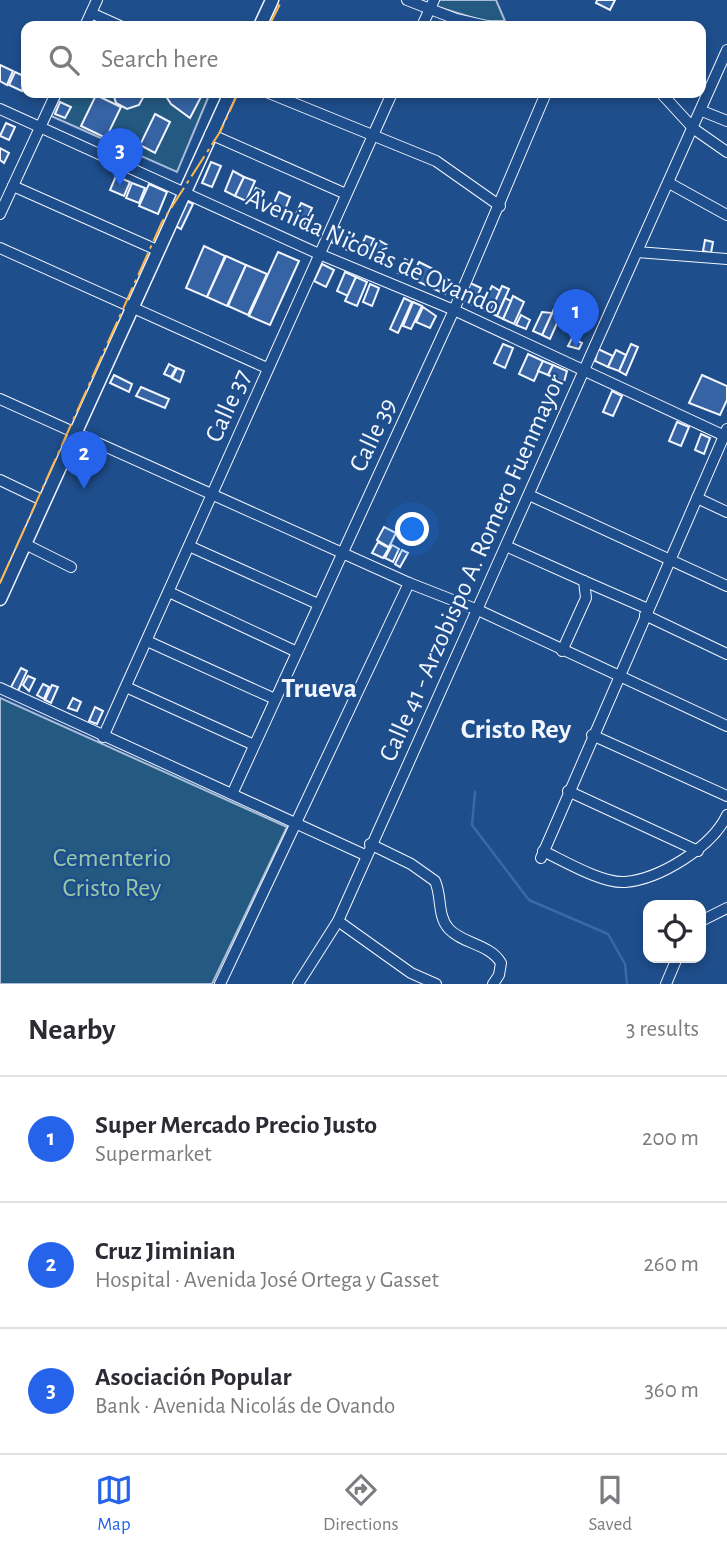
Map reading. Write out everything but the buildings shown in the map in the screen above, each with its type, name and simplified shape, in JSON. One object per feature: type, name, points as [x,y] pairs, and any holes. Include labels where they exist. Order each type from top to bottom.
[{"type":"main road","points":[[262,21],[272,0]]},
{"type":"main road","points":[[0,599],[228,98]]},
{"type":"street","points":[[87,21],[97,0]]},
{"type":"street","points":[[407,0],[432,5],[474,21]]},
{"type":"street","points":[[424,21],[432,5]]},
{"type":"street","points":[[91,13],[109,21]]},
{"type":"street","name":"Calle 41 - Arzobispo A. Romero Fuenmayor","points":[[298,984],[338,921],[365,855],[478,610],[726,55]]},
{"type":"street","points":[[0,214],[54,98]]},
{"type":"street","points":[[281,98],[436,161],[500,206]]},
{"type":"street","name":"Calle 37","points":[[103,737],[390,98]]},
{"type":"street","name":"Calle 39","points":[[233,792],[454,310],[544,98]]},
{"type":"street","points":[[666,98],[694,129],[727,152]]},
{"type":"street","name":"Avenida Nicolás de Ovando","points":[[0,109],[726,434]]},
{"type":"street","points":[[702,111],[727,121]]},
{"type":"street","points":[[211,134],[346,194]]},
{"type":"street","points":[[669,183],[727,215]]},
{"type":"street","points":[[13,186],[157,250]]},
{"type":"street","points":[[0,248],[267,368]]},
{"type":"street","points":[[637,252],[727,259]]},
{"type":"street","points":[[0,399],[409,583],[478,610],[618,678],[727,726]]},
{"type":"street","points":[[726,434],[592,735],[542,855],[606,880],[624,882],[657,872],[698,850],[711,841],[727,815]]},
{"type":"street","points":[[0,480],[44,500]]},
{"type":"street","points":[[529,495],[727,586]]},
{"type":"street","points":[[697,498],[727,512]]},
{"type":"street","points":[[25,544],[71,567]]},
{"type":"street","points":[[189,546],[318,604]]},
{"type":"street","points":[[506,546],[647,612],[727,654]]},
{"type":"street","points":[[562,651],[586,598],[584,582]]},
{"type":"street","points":[[220,984],[409,583]]},
{"type":"street","points":[[169,592],[296,652]]},
{"type":"street","points":[[147,641],[275,699]]},
{"type":"street","points":[[126,687],[254,745]]},
{"type":"street","points":[[0,688],[103,737],[233,792],[365,855]]},
{"type":"street","points":[[592,735],[727,796]]},
{"type":"street","points":[[568,791],[698,850]]},
{"type":"street","points":[[370,844],[411,863],[435,881],[442,914],[449,929],[492,953],[501,963],[493,984]]},
{"type":"street","points":[[706,918],[727,908]]},
{"type":"street","points":[[338,921],[411,973],[436,984]]},
{"type":"street","points":[[666,984],[675,963]]},
{"type":"street","points":[[411,973],[419,984]]},
{"type":"green space","points":[[434,0],[496,0],[505,21],[484,21],[431,5]]},
{"type":"green space","points":[[60,98],[208,98],[177,172],[51,116]]},
{"type":"green space","name":"Cementerio Cristo Rey","points":[[0,698],[287,827],[212,984],[0,984]]},
{"type":"waterway","points":[[475,792],[472,825],[529,900],[608,934],[625,964],[627,984]]},
{"type":"power","points":[[272,21],[282,0]]},
{"type":"power","points":[[0,583],[162,222],[220,132],[236,98]]},
{"type":"place","name":"Asociación Popular","points":[[120,186]]},
{"type":"place","name":"Super Mercado Precio Justo","points":[[576,347]]},
{"type":"place","name":"Cruz Jiminian","points":[[84,489]]},
{"type":"district","name":"Trueva","points":[[319,689]]},
{"type":"district","name":"Cristo Rey","points":[[516,730]]}]
